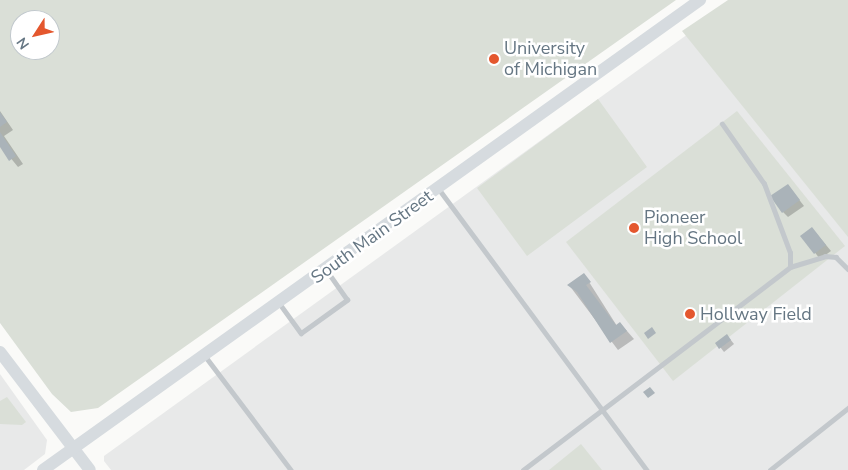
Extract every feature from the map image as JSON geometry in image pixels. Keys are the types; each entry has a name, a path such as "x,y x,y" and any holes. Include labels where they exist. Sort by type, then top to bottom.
{"main road":[{"name":"South Main Street","path":"43,470 206,357 700,0"},
{"path":"0,352 90,470"}],"lane":[{"path":"722,124 764,184 790,253 790,267"},
{"path":"439,188 604,408 647,470"},
{"path":"523,470 790,267 825,256 836,257 848,269"},
{"path":"280,304 301,333 348,300 326,270"},
{"path":"206,357 291,470"},
{"path":"770,470 848,408"}],"shaded area":[{"path":"0,0 676,0 98,408 71,412 52,394 0,323"},
{"path":"728,0 848,0 848,237 682,31"},
{"name":"Pioneer High School","path":"735,0 848,0 848,470 111,470 104,461 104,456"},
{"path":"598,99 647,167 527,256 477,188"},
{"name":"Hollway Field","path":"737,111 845,246 673,381 566,242"},
{"path":"0,374 47,440 45,454 24,470 0,470"},
{"path":"7,397 26,422 22,425 0,424 0,401"},
{"path":"581,444 602,470 549,470"}],"building":[{"path":"0,112 7,122 0,127"},
{"path":"0,132 16,156 9,161 0,147"},
{"path":"788,184 800,200 782,213 770,196"},
{"path":"812,227 826,245 814,254 800,236"},
{"path":"584,273 591,282 586,285 616,325 620,322 627,331 610,343 577,292 567,285"},
{"path":"652,327 656,333 648,339 644,333"},
{"path":"727,334 731,340 719,349 715,343"},
{"path":"650,387 655,393 648,398 643,392"}],"place":[{"name":"University of Michigan","path":"494,59"},
{"name":"Pioneer High School","path":"634,228"},
{"name":"Hollway Field","path":"690,314"}]}
